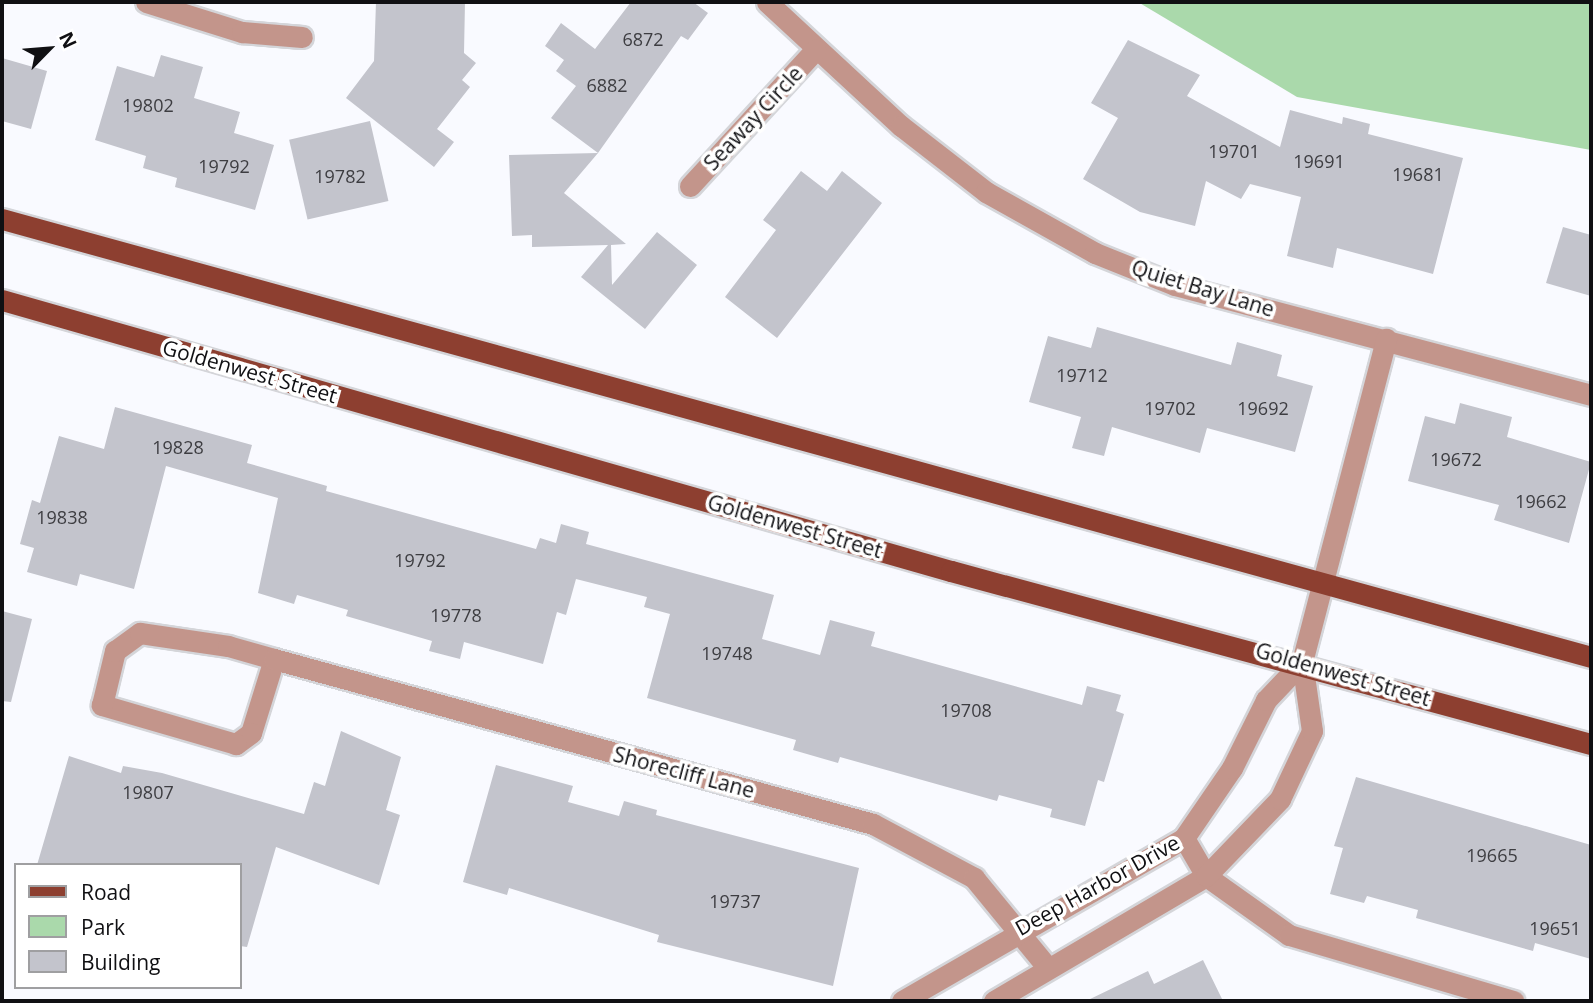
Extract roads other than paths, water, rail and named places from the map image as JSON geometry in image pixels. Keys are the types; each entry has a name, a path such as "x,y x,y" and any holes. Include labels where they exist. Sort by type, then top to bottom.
{"main road":[{"path":"2,219 1323,587 1591,657"},
{"name":"Goldenwest Street","path":"2,300 951,571 1301,662 1591,744"}],"street":[{"path":"146,2 242,32 302,37"},
{"name":"Quiet Bay Lane","path":"767,2 815,50 901,126 986,191 1094,253 1175,285 1591,395"},
{"name":"Seaway Circle","path":"690,186 815,50"},
{"name":"Deep Harbor Drive","path":"994,1001 1046,967 1206,876 1280,799 1312,731 1301,662 1323,587 1386,339"},
{"name":"Shorecliff Lane","path":"274,659 251,733 236,744 102,705 115,651 140,633 274,659 873,824 974,878 1046,967"},
{"name":"Deep Harbor Drive","path":"902,1001 1017,930 1184,838 1232,768 1266,700 1301,662"},
{"path":"1184,838 1206,876 1289,935 1513,1001"}]}
